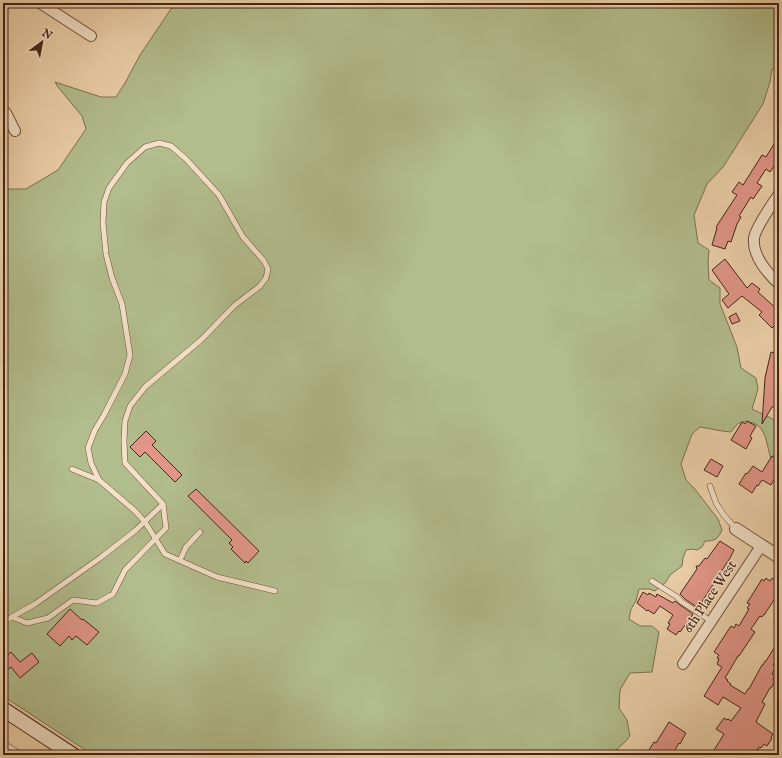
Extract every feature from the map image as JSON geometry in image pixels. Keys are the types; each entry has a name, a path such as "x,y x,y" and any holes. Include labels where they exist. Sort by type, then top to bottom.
{"main road":[{"path":"3,709 73,755"}],"street":[{"path":"40,3 91,36"},
{"path":"3,111 6,113 15,131"},
{"path":"779,194 754,237 754,250 761,263 779,284"},
{"path":"736,529 779,557"},
{"name":"6th Place West","path":"683,664 762,546"}],"lane":[{"path":"12,617 27,623 48,618 73,600 97,603 113,594 125,570 166,528 163,504 125,463 125,421 130,406 145,387 201,340 236,305 260,286 266,278 268,269 264,261 242,237 219,196 186,159 171,146 159,143 145,147 127,163 109,188 104,202 103,223 106,254 112,278 122,304 130,355 125,374 95,430 88,448 91,463 100,480"},
{"path":"72,469 100,480 135,511 145,522 165,554 217,577 275,592"},
{"path":"710,486 716,502 723,514 736,529"},
{"path":"3,622 36,604 62,586 136,530 163,504"},
{"path":"180,560 186,547 200,532"},
{"path":"652,581 711,621"},
{"path":"3,743 22,755"}],"green space":[{"path":"175,3 779,3 779,68 772,69 770,82 763,104 723,167 707,184 694,215 698,243 709,250 709,280 720,288 720,304 737,347 741,368 756,378 758,389 752,409 771,418 779,424 779,469 771,458 765,435 756,424 740,422 731,432 700,427 692,434 681,464 686,480 718,519 722,530 716,539 705,541 702,547 697,550 686,550 682,566 670,575 666,582 655,591 649,589 639,589 636,601 631,609 629,619 640,626 652,626 659,632 652,672 630,673 620,690 619,708 627,720 630,736 617,749 619,755 93,755 3,696 3,189 26,189 58,170 86,129 82,116 55,82 101,97 116,97 140,55"}],"building":[{"path":"779,136 779,159 770,172 766,169 757,183 762,186 753,199 751,197 739,216 741,217 731,242 728,241 725,249 712,245 716,227 737,195 732,192 739,182 743,185 762,155 766,157"},
{"path":"725,259 747,288 752,283 760,289 758,292 779,311 779,321 772,328 759,315 762,312 742,296 728,308 722,300 729,294 712,270"},
{"path":"736,313 740,321 732,324 729,317"},
{"path":"771,352 779,354 779,391 777,391 776,407 772,407 762,424 765,378"},
{"path":"747,421 756,426 750,436 752,438 746,449 731,440 742,422 745,424"},
{"path":"146,431 156,441 152,445 182,475 175,482 145,452 140,457 130,447"},
{"path":"772,456 779,460 779,465 775,472 777,474 771,485 762,480 752,493 739,484 746,473 747,474 753,466 762,472"},
{"path":"711,459 723,466 717,477 704,470"},
{"path":"196,489 259,551 248,563 246,561 245,563 231,549 233,547 229,543 232,540 188,496"},
{"path":"720,541 734,550 698,608 680,594 697,569 696,566 699,566 705,558 707,559"},
{"path":"766,578 770,581 772,578 779,583 779,596 776,597 764,615 762,617 760,616 751,629 755,632 725,678 731,684 730,685 745,694 779,640 779,656 773,665 776,667 772,674 775,675 773,680 775,681 762,702 765,704 756,722 773,734 771,737 772,738 767,746 764,744 761,748 759,747 758,750 757,749 752,755 711,755 724,734 716,729 724,718 731,721 741,708 723,697 718,705 704,696 722,667 717,664 719,659 717,658 719,655 714,652 731,626 734,628 736,624 739,626 749,609 747,608 750,604 747,603 762,579 764,581"},
{"path":"643,592 648,595 649,593 656,597 657,594 673,603 675,601 693,614 686,626 685,625 676,635 667,629 670,624 668,623 673,615 660,606 654,614 648,610 647,611 637,603"},
{"path":"70,609 99,632 87,645 76,636 72,640 69,636 60,646 47,634"},
{"path":"11,652 20,662 32,653 39,662 20,678 11,667 8,669 3,663 3,659"},
{"path":"669,722 686,733 680,744 679,743 672,755 646,755 654,742 656,743"}]}
